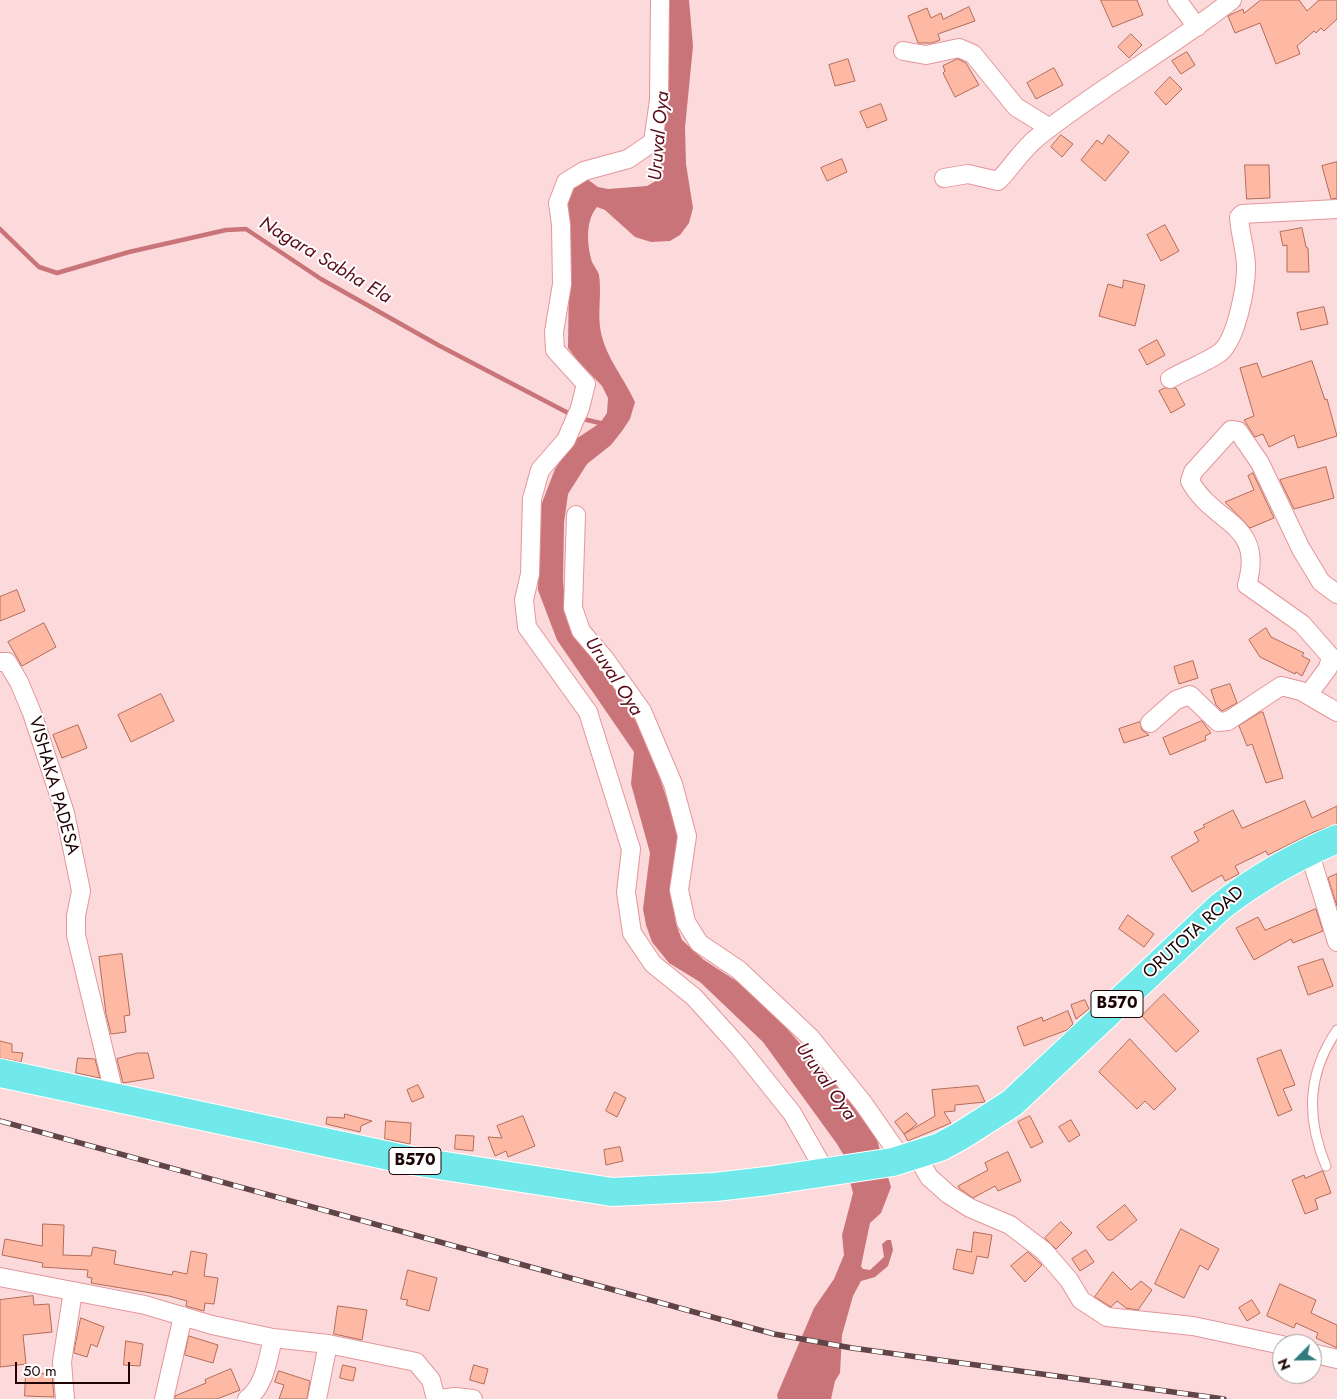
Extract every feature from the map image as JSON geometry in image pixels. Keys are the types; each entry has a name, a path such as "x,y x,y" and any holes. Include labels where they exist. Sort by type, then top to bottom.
{"main road":[{"name":"ORUTOTA ROAD","path":"904,1159 962,1135 1012,1103 1220,907 1250,883 1309,850 1337,838"},
{"name":"B570","path":"0,1073 413,1161 612,1192 715,1187 904,1159"}],"street":[{"path":"660,0 659,100 653,142 628,159 584,171 566,182 558,202 561,226 562,284 554,332 555,350 586,384 580,408 573,424 555,455 540,470 532,499 530,574 524,600 527,627 588,712 631,850 626,892 632,933 653,964 694,997 739,1047 792,1113 831,1171"},
{"path":"1177,0 1197,27"},
{"path":"944,178 968,174 998,181 1017,157 1050,128 1102,90 1197,27 1232,0"},
{"path":"903,51 926,55 959,48 973,54 1016,107 1050,128"},
{"path":"1170,379 1220,354 1230,341 1242,299 1246,268 1239,217 1242,214 1337,209"},
{"path":"1308,695 1328,668 1331,657 1302,624 1247,584 1252,566 1249,542 1238,529 1206,504 1190,481 1193,472 1231,430 1238,431 1260,463 1301,549 1321,582 1337,594"},
{"path":"576,515 572,608 581,630 642,711 673,784 687,836 680,890 686,922 700,942 739,970 810,1038 863,1103 904,1159 948,1194 970,1208 1010,1225 1044,1251 1069,1280 1082,1300 1107,1317 1192,1326 1272,1343"},
{"name":"VISHAKA PADESA","path":"0,662 7,662 22,688 65,813 82,891 76,916 76,935 115,1097"},
{"path":"1150,723 1176,700 1190,695 1218,722 1228,721 1281,686 1308,695 1337,712"},
{"path":"1309,850 1337,942"},
{"path":"0,1276 145,1305 273,1338 328,1344 416,1362 431,1380 436,1399"},
{"path":"66,1399 62,1362 73,1291"},
{"path":"164,1399 183,1316"},
{"path":"247,1399 257,1389 262,1379 273,1338"},
{"path":"317,1399 328,1344"},
{"path":"1322,1355 1337,1359"},
{"path":"440,1399 455,1397 473,1399"}],"lane":[{"path":"1326,1166 1319,1149 1311,1105 1317,1068 1337,1030"}],"water":[{"name":"Uruval Oya","path":"668,0 689,0 693,46 685,128 686,164 693,208 689,223 680,235 670,241 651,242 635,237 605,210 597,207 590,219 588,241 592,262 599,275 599,319 601,333 611,360 635,402 630,419 622,431 611,445 587,464 568,494 564,523 563,581 566,607 573,629 628,708 648,742 677,830 679,844 672,891 676,924 682,940 704,960 741,984 777,1017 875,1133 891,1187 881,1213 870,1223 861,1266 863,1269 870,1270 884,1257 882,1244 887,1240 891,1240 893,1250 888,1266 875,1277 861,1281 853,1296 842,1335 840,1373 835,1381 831,1399 778,1399 777,1395 814,1308 834,1279 844,1255 842,1235 853,1193 843,1154 763,1042 700,982 669,963 652,942 643,909 650,853 631,784 634,752 557,640 538,590 540,508 555,469 576,439 600,423 607,413 608,398 602,386 568,348 569,275 566,207 570,187 587,179 598,187 608,189 647,186 661,178 660,122 668,82"}],"building":[{"path":"1101,0 1137,0 1143,15 1113,27"},
{"path":"1261,0 1299,0 1307,11 1319,0 1337,0 1337,19 1324,31 1321,28 1316,33 1314,31 1297,46 1300,54 1276,64 1260,23 1235,33 1228,16 1243,9 1244,13"},
{"path":"969,7 975,21 938,34 940,40 932,43 918,43 908,16 927,8 931,18 941,13 943,19"},
{"path":"1131,34 1142,45 1129,58 1118,47"},
{"path":"1187,52 1195,65 1181,74 1172,61"},
{"path":"848,59 855,81 835,86 829,65"},
{"path":"958,59 966,63 979,85 955,97 943,73 945,71 943,66"},
{"path":"1054,68 1063,85 1036,99 1027,83"},
{"path":"1170,77 1182,89 1166,105 1155,93"},
{"path":"881,104 887,120 867,128 860,112"},
{"path":"1061,135 1073,144 1062,157 1051,147"},
{"path":"1109,135 1129,152 1105,181 1081,160 1097,140 1102,144"},
{"path":"842,159 847,172 827,181 821,168"},
{"path":"1337,162 1337,198 1331,199 1322,166"},
{"path":"1245,165 1269,165 1270,198 1247,199"},
{"path":"1165,225 1179,251 1161,261 1147,235"},
{"path":"1302,228 1306,247 1308,248 1309,272 1287,272 1287,245 1283,246 1280,232"},
{"path":"1124,280 1145,285 1135,326 1099,316 1108,284 1122,288"},
{"path":"1324,307 1328,324 1301,330 1297,313"},
{"path":"1157,340 1165,355 1147,365 1139,350"},
{"path":"1312,361 1325,400 1327,399 1337,436 1298,448 1294,435 1269,447 1263,434 1255,437 1244,420 1254,416 1240,368 1257,363 1262,377"},
{"path":"1165,388 1176,388 1185,405 1171,413 1159,391"},
{"path":"1326,467 1334,498 1294,509 1280,480"},
{"path":"1253,473 1274,518 1250,528 1225,502 1254,490 1248,476"},
{"path":"17,590 25,611 0,621 0,597"},
{"path":"44,623 56,647 22,666 8,642"},
{"path":"1266,628 1271,637 1304,653 1302,656 1310,660 1302,676 1260,657 1249,640"},
{"path":"1193,661 1198,678 1179,684 1174,667"},
{"path":"1230,684 1237,703 1222,711 1216,705 1211,690"},
{"path":"161,694 174,721 131,742 118,715"},
{"path":"1263,712 1283,778 1266,783 1252,744 1247,746 1239,726"},
{"path":"1202,721 1211,733 1205,736 1206,740 1170,755 1163,738"},
{"path":"1140,722 1142,730 1149,735 1124,743 1119,729"},
{"path":"78,725 87,748 62,758 53,735"},
{"path":"1305,801 1312,818 1337,806 1337,824 1314,832 1268,855 1266,851 1235,866 1239,874 1225,881 1222,875 1192,892 1171,857 1199,841 1194,832 1205,827 1203,825 1233,810 1242,828"},
{"path":"1337,874 1337,906 1328,878"},
{"path":"1316,909 1323,931 1293,943 1291,939 1254,960 1236,928 1258,917 1265,930"},
{"path":"1128,915 1154,934 1144,947 1119,929"},
{"path":"122,954 130,1015 124,1016 126,1032 111,1034 106,1014 99,957"},
{"path":"1323,959 1333,986 1308,995 1298,967"},
{"path":"1164,994 1199,1031 1176,1052 1142,1016"},
{"path":"1085,1000 1089,1009 1076,1019 1071,1005"},
{"path":"1068,1011 1073,1024 1067,1030 1024,1046 1017,1027 1042,1017 1043,1021"},
{"path":"1130,1039 1176,1089 1154,1110 1145,1101 1137,1109 1099,1072"},
{"path":"0,1041 12,1044 12,1052 23,1053 21,1062 0,1058"},
{"path":"1281,1050 1295,1085 1283,1089 1292,1110 1278,1116 1257,1059"},
{"path":"138,1053 148,1053 154,1078 123,1083 117,1059"},
{"path":"78,1058 95,1059 100,1078 76,1073"},
{"path":"418,1085 424,1097 412,1102 407,1090"},
{"path":"978,1086 985,1102 955,1105 955,1111 944,1112 951,1123 908,1141 904,1134 935,1116 932,1090"},
{"path":"615,1092 626,1098 617,1117 606,1111"},
{"path":"907,1113 917,1124 904,1134 895,1122"},
{"path":"345,1114 372,1121 361,1126 360,1132 326,1124 327,1117 344,1118"},
{"path":"523,1116 535,1146 508,1157 506,1151 495,1156 488,1137 502,1138 497,1126"},
{"path":"1030,1116 1043,1142 1031,1148 1018,1122"},
{"path":"1071,1120 1080,1135 1069,1142 1059,1127"},
{"path":"386,1121 411,1123 410,1144 385,1139"},
{"path":"456,1135 474,1136 473,1151 455,1149"},
{"path":"620,1147 623,1161 606,1165 604,1150"},
{"path":"1008,1152 1021,1181 998,1191 995,1186 973,1198 959,1188 958,1186 988,1170 985,1163"},
{"path":"1323,1171 1331,1193 1315,1199 1318,1209 1305,1214 1292,1180 1304,1175 1305,1178"},
{"path":"1125,1205 1137,1220 1112,1240 1108,1240 1097,1227"},
{"path":"1061,1222 1072,1233 1056,1249 1045,1238"},
{"path":"43,1224 64,1225 63,1255 91,1256 93,1247 116,1251 114,1264 172,1275 173,1271 187,1274 191,1251 207,1254 204,1276 218,1278 214,1304 205,1303 204,1311 186,1306 187,1301 169,1296 91,1283 92,1278 87,1277 88,1270 42,1267 43,1263 2,1255 5,1239 42,1246"},
{"path":"1181,1229 1219,1249 1208,1270 1200,1265 1184,1298 1155,1284"},
{"path":"974,1232 992,1235 988,1258 977,1256 973,1274 953,1269 957,1249 971,1252"},
{"path":"1086,1250 1094,1262 1080,1271 1072,1259"},
{"path":"1028,1252 1042,1265 1025,1282 1011,1266"},
{"path":"408,1270 437,1278 429,1311 406,1305 408,1300 401,1299"},
{"path":"1113,1272 1131,1290 1141,1281 1152,1290 1138,1310 1126,1308 1117,1301 1111,1307 1095,1297"},
{"path":"1280,1284 1316,1300 1311,1313 1337,1325 1337,1348 1322,1341 1322,1334 1318,1334 1296,1323 1294,1328 1267,1316"},
{"path":"33,1296 34,1305 49,1304 52,1332 23,1335 26,1364 0,1367 0,1300"},
{"path":"1252,1300 1260,1313 1247,1321 1239,1308"},
{"path":"338,1306 367,1310 362,1340 334,1334"},
{"path":"81,1318 104,1327 97,1347 91,1344 87,1357 74,1353"},
{"path":"189,1336 218,1345 213,1363 185,1355"},
{"path":"126,1341 143,1344 140,1366 124,1365"},
{"path":"343,1365 356,1368 353,1381 340,1378"},
{"path":"474,1365 488,1369 484,1384 470,1380"},
{"path":"231,1369 240,1390 217,1399 175,1399 175,1396 206,1383 205,1380"},
{"path":"279,1371 310,1381 307,1399 279,1399 284,1385 275,1382"},
{"path":"26,1373 52,1374 54,1397 25,1396"}],"waterway":[{"name":"Nagara Sabha Ela","path":"0,229 39,267 57,273 129,252 226,230 246,229 321,279 438,345 572,415"},
{"name":"Nagara Sabha Ela","path":"579,418 600,423"}],"railway":[{"path":"0,1121 774,1334 852,1348 1224,1399"}]}
